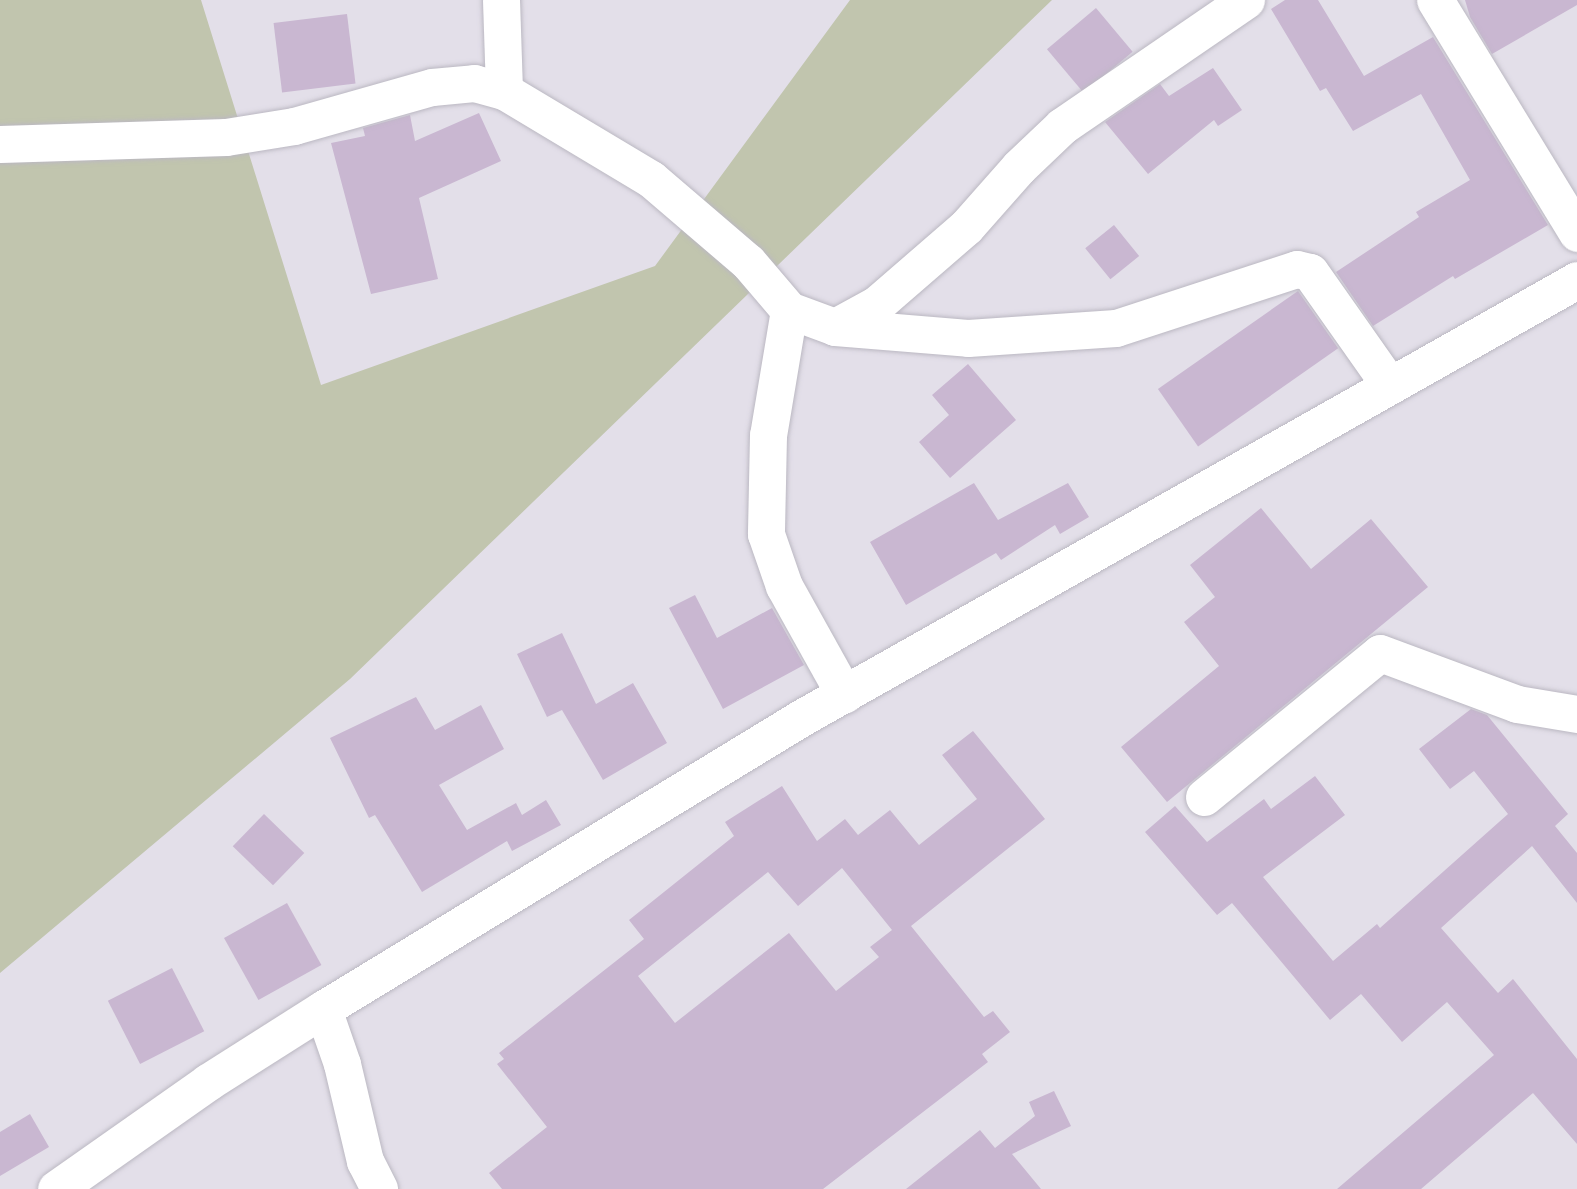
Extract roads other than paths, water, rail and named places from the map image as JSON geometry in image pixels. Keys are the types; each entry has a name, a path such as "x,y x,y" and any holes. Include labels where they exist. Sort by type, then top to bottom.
{"street":[{"path":"501,0 504,91"},
{"path":"835,327 877,304 966,228 1019,167 1062,126 1246,0"},
{"path":"1435,0 1577,233"},
{"path":"0,144 226,137 294,125 432,87 474,83 504,91 651,179 748,262 789,310 835,327 968,338 1116,328 1297,269 1310,272 1390,386"},
{"path":"56,1189 208,1082 323,1009 844,694 1577,280"},
{"path":"789,310 768,435 766,534 784,586 844,694"},
{"path":"1204,797 1380,653 1517,704 1577,714"},
{"path":"323,1009 342,1065 365,1161 379,1189"}]}
